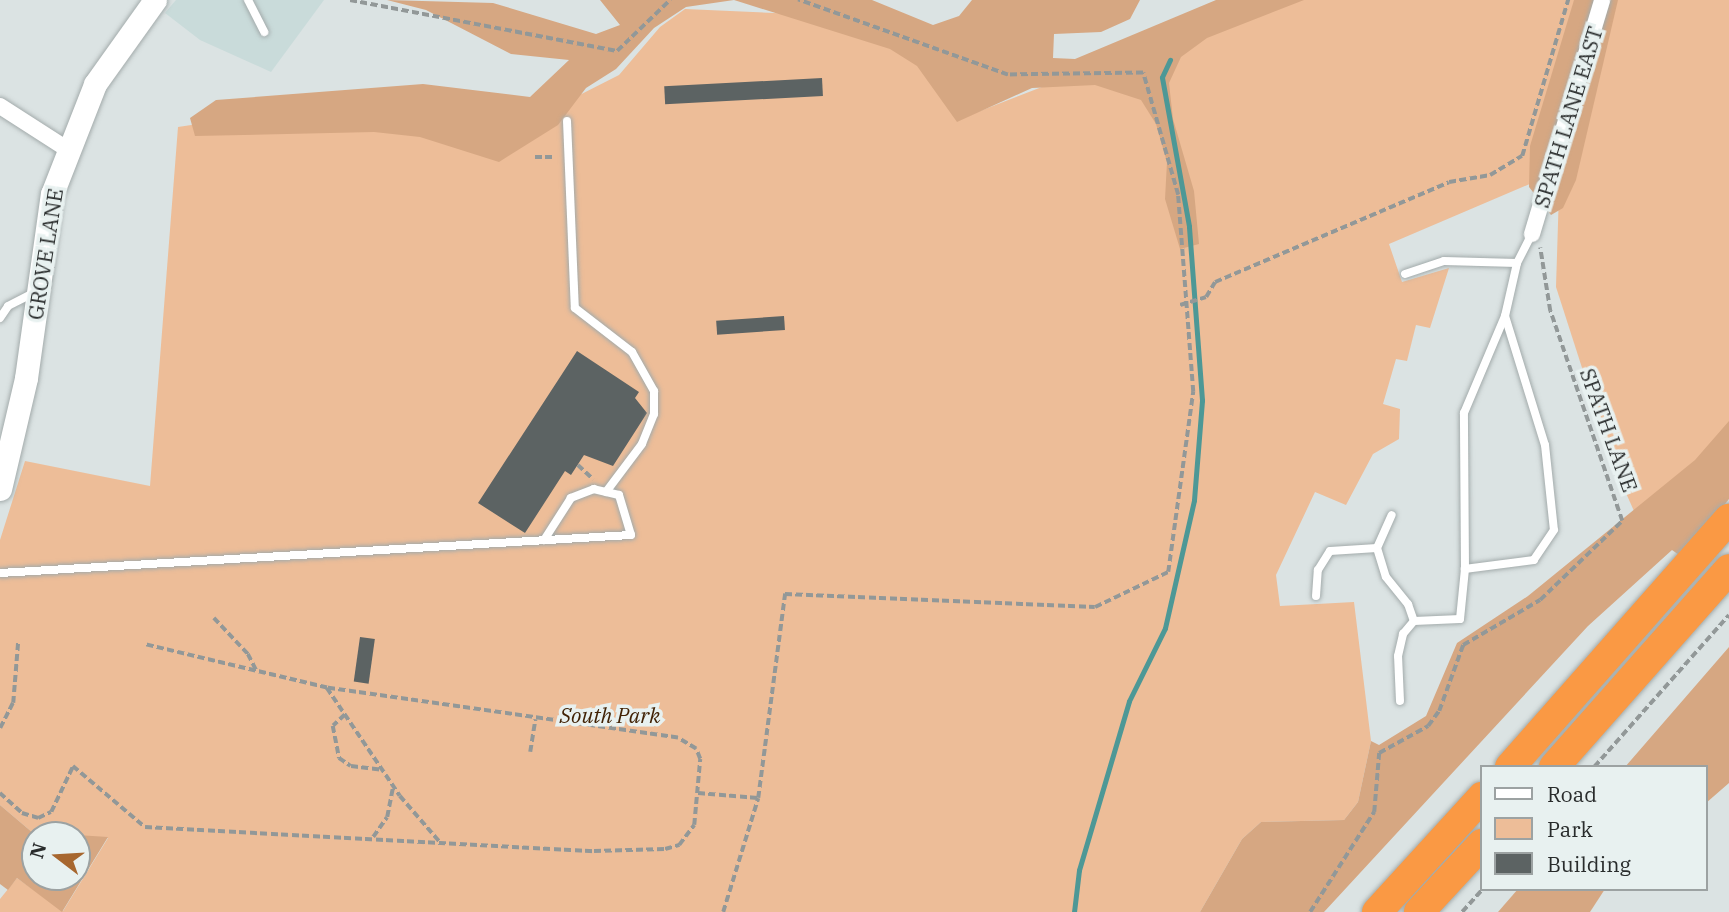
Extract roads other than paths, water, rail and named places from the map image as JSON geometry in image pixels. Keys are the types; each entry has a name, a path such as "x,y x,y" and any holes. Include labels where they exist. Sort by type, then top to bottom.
{"highway":[{"path":"1512,765 1729,519"},
{"path":"1556,765 1729,569"},
{"path":"1377,912 1480,799"},
{"path":"1419,912 1480,846"}],"main road":[{"name":"GROVE LANE","path":"0,489 39,291 52,194 95,84 155,0"}],"street":[{"name":"SPATH LANE EAST","path":"1532,234 1602,0"},
{"path":"0,106 68,149"}],"lane":[{"path":"248,0 264,32"},
{"path":"567,121 575,308 632,352 654,391 654,414 642,444 606,492"},
{"path":"1413,621 1460,619 1465,569 1464,413 1505,316 1517,264 1532,234"},
{"path":"1405,274 1444,261 1517,264"},
{"path":"0,318 8,306 39,291"},
{"path":"1465,569 1534,561 1554,530 1545,445 1505,316"},
{"path":"0,573 631,535 620,495 594,489 571,498 544,540"},
{"path":"1392,514 1377,548 1386,577 1408,604 1413,621 1399,645 1400,701"},
{"path":"1316,596 1318,570 1330,551 1377,548"}],"waterway":[{"path":"1074,912 1079,870 1129,701 1165,628 1194,500 1202,400 1189,226 1162,77 1170,60"}],"park label":[{"name":"South Park","path":"610,715"}]}
